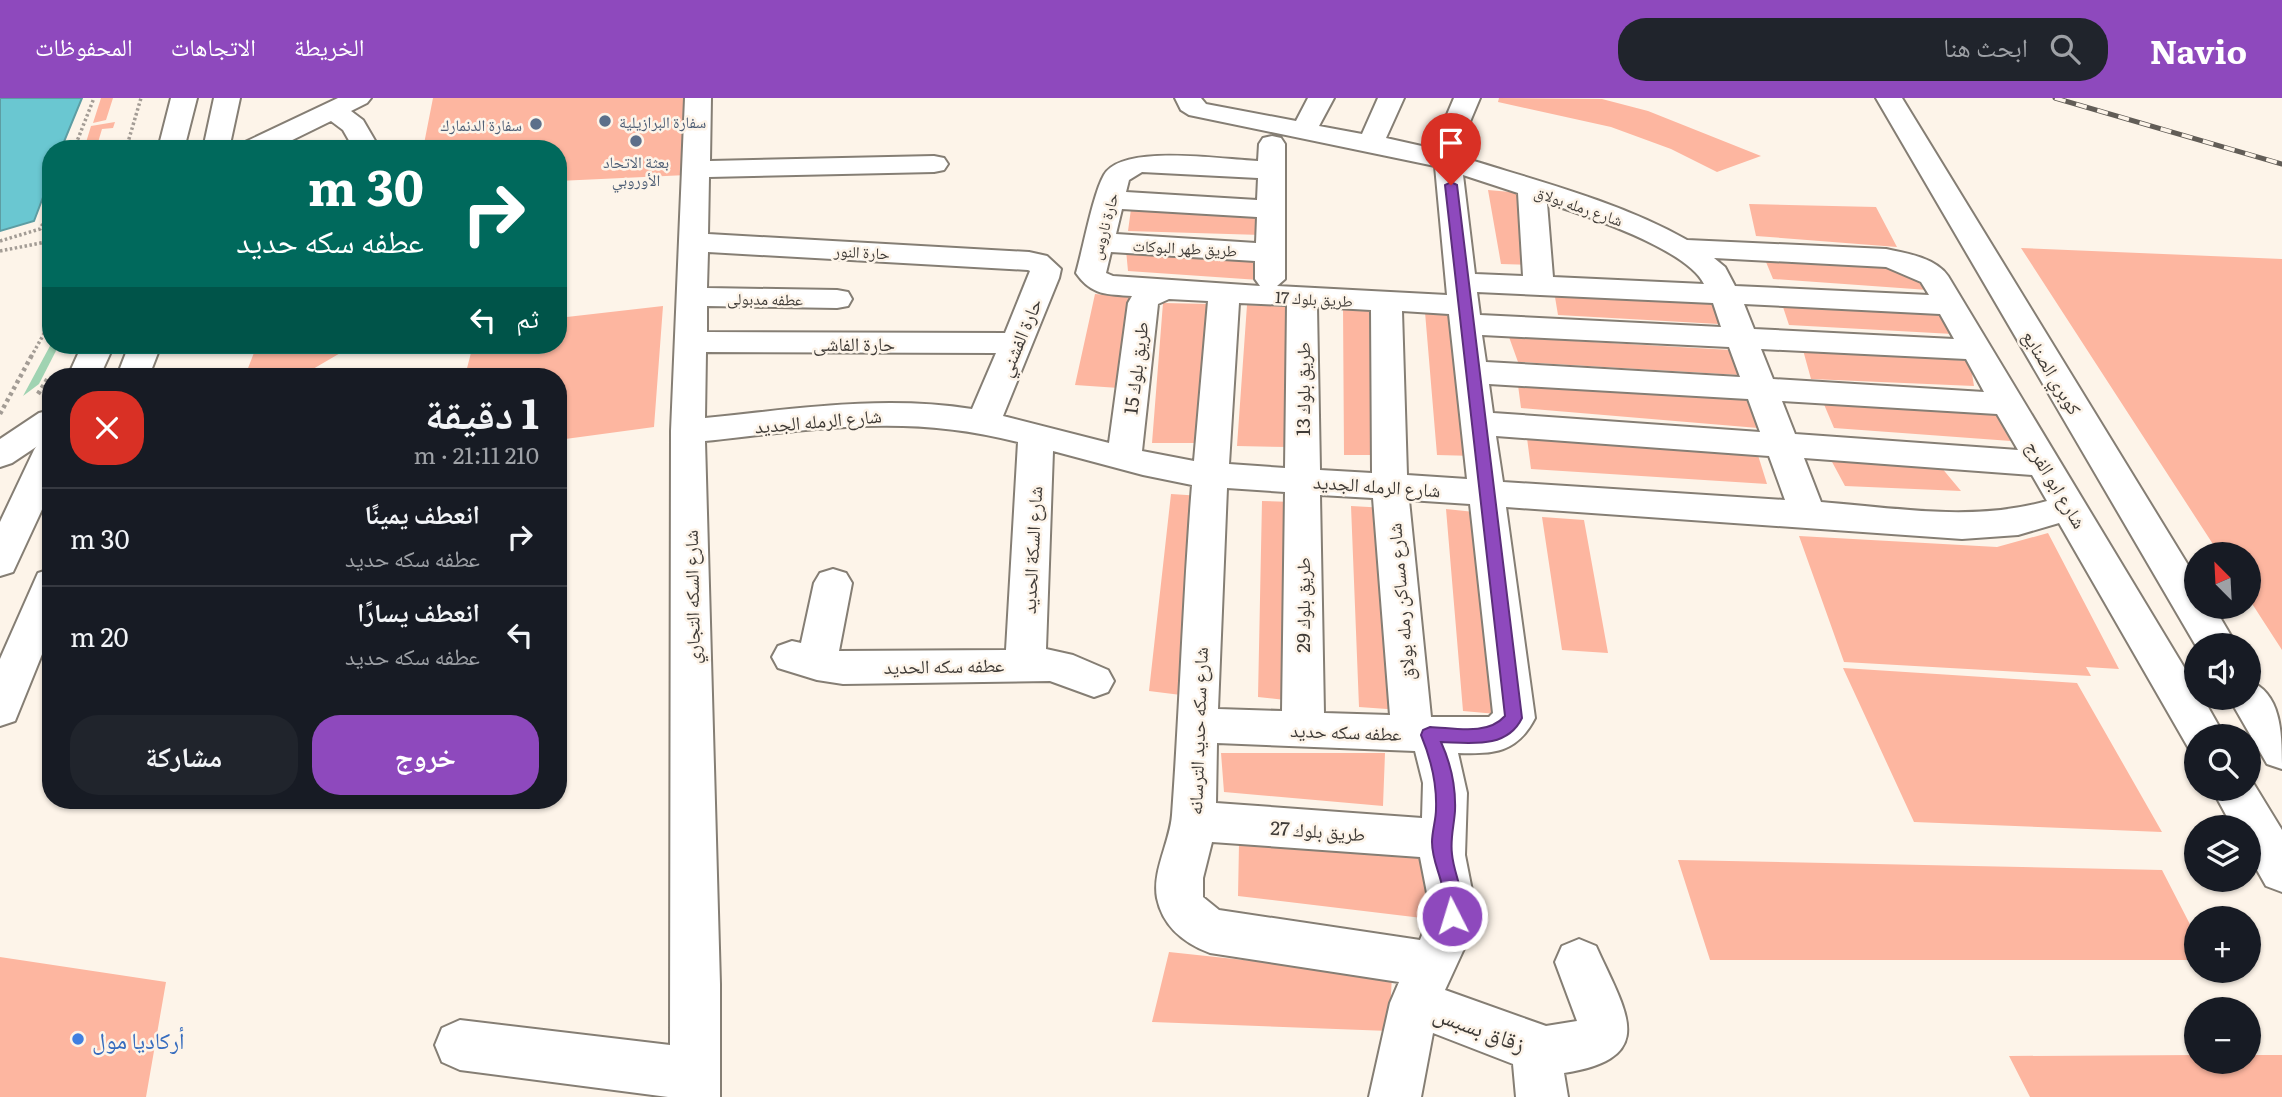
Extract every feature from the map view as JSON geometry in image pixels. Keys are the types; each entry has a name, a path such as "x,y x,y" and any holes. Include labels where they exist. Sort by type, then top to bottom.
{"main road":[{"path":"174,140 184,98"},
{"path":"218,140 227,98"},
{"path":"269,140 358,98"},
{"name":"شارع السكه التجاري","path":"695,1085 688,432 698,98"},
{"name":"شارع رمله بولاق","path":"1188,98 1190,105 1198,110 1261,114 1304,130 1448,161 1618,218 1681,248 1714,273 1725,295 1808,514"},
{"path":"1304,130 1321,98"},
{"path":"1371,143 1391,98"},
{"path":"1467,98 1448,143 1448,161 1485,492"},
{"name":"كوبري الصنايع","path":"1893,106 2209,633"},
{"path":"333,109 354,126 362,140"},
{"name":"طريق بلوك 13","path":"1261,114 1272,170 1270,253 1286,296 1301,480"},
{"path":"696,169 934,164"},
{"name":"حارة ناروس","path":"1165,290 1107,285 1096,280 1091,273 1116,177 1121,171 1142,164 1272,170"},
{"path":"1532,189 1539,286"},
{"path":"1110,200 1271,209"},
{"name":"حارة النور","path":"695,242 1029,261"},
{"name":"طريق طهر البوكات","path":"1099,242 1270,253"},
{"name":"شارع ابو الفرج","path":"1681,248 1886,258 1903,261 1933,276 2196,724"},
{"path":"792,342 825,299 834,250"},
{"name":"حارة الفشني","path":"983,423 1045,274 1042,265 1029,261"},
{"path":"1463,304 1539,286 1951,305"},
{"name":"طريق بلوك 17","path":"1165,290 1463,304"},
{"name":"طريق بلوك 15","path":"1124,458 1143,303 1148,297 1165,290"},
{"name":"شارع سكه حديد الترسانه","path":"1224,293 1210,475 1196,725 1194,821 1180,895 1189,917 1210,931 1423,983"},
{"name":"عطفه مدبولى","path":"692,297 825,299"},
{"name":"شارع مساكن رمله بولاق","path":"1387,301 1390,486 1421,734 1440,760 1445,785 1446,812 1441,839 1443,864 1452,890 1452,916 1445,941 1423,983 1401,1095"},
{"path":"1463,304 1741,338 1978,350"},
{"name":"حارة الفاشى","path":"691,342 1016,343"},
{"path":"1471,372 2009,404"},
{"name":"شارع الرمله الجديد","path":"688,432 902,413 983,423 1180,472 1210,475 1972,526 2018,522 2070,507"},
{"path":"1477,423 2045,464"},
{"path":"0,455 42,427"},
{"name":"شارع السكة الحديد","path":"1026,663 1036,436"},
{"path":"0,562 42,470"},
{"name":"طريق بلوك 29","path":"1301,480 1303,729"},
{"name":"عطفه سكه حديد","path":"1196,725 1478,736 1500,733 1514,718 1485,492"},
{"name":"عطفه سكه الحديد","path":"833,583 804,660 843,668 1050,664 1094,681"},
{"path":"0,709 42,605"},
{"path":"2257,710 2282,751"},
{"path":"2241,801 2282,872"},
{"name":"طريق بلوك 27","path":"1194,821 1441,839"},
{"path":"1544,1074 1604,1033 1600,1015 1579,962"},
{"name":"زقاق بسبس","path":"1423,983 1544,1074"},
{"path":"460,1045 695,1085"}],"path":[{"path":"78,140 94,98"},
{"path":"129,140 141,98"},
{"path":"0,241 42,227"},
{"path":"0,251 42,243"},
{"path":"0,414 42,337"}],"green space":[{"path":"46,354 54,354 47,368 42,368 39,384 23,396"}],"water":[{"path":"0,98 82,98 65,140 42,140 42,200 34,221 0,231"}],"building":[{"path":"101,98 113,98 106,120 93,123"},
{"path":"433,98 690,98 687,175 567,181 567,140 425,140"},
{"path":"1499,98 1602,99 1648,111 1761,156 1717,172 1671,149 1611,127 1498,102"},
{"path":"115,122 113,128 102,129 99,140 87,140 91,126"},
{"path":"1488,190 1522,193 1530,265 1501,264"},
{"path":"1749,204 1876,207 1897,247 1756,236"},
{"path":"1131,209 1261,215 1262,235 1128,231"},
{"path":"2021,248 2282,259 2282,650 2261,618 2261,542 2212,542"},
{"path":"1126,250 1261,258 1259,280 1128,271"},
{"path":"1766,262 1918,270 1928,290 1773,279"},
{"path":"1554,291 1713,304 1719,324 1558,315"},
{"path":"1095,294 1131,297 1119,388 1075,385"},
{"path":"1163,303 1211,304 1202,443 1152,443"},
{"path":"1782,304 1945,312 1953,334 1789,325"},
{"path":"1247,305 1292,307 1288,447 1237,446"},
{"path":"663,306 654,427 567,439 567,368 467,368 471,354 567,354 567,317"},
{"path":"1343,307 1380,309 1384,455 1344,455"},
{"path":"1425,312 1457,314 1475,456 1437,455"},
{"path":"1509,337 1731,350 1739,375 1518,362"},
{"path":"1803,350 1970,361 1974,386 1811,379"},
{"path":"254,354 339,354 315,368 248,368"},
{"path":"1518,385 1746,399 1758,428 1521,408"},
{"path":"1823,402 1995,413 2011,441 1834,428"},
{"path":"1527,438 1757,452 1767,484 1531,469"},
{"path":"1831,460 1941,467 1961,491 1845,486"},
{"path":"1171,494 1202,496 1189,696 1149,691"},
{"path":"1262,501 1294,502 1294,701 1258,697"},
{"path":"1351,506 1387,508 1401,710 1359,707"},
{"path":"1446,509 1484,513 1508,715 1463,711"},
{"path":"1542,517 1584,520 1608,653 1562,650"},
{"path":"2048,533 2119,669 2086,667 2091,676 1844,662 1799,536 1997,547"},
{"path":"1843,668 2077,683 2162,832 1914,822"},
{"path":"1221,753 1385,753 1383,806 1224,792"},
{"path":"1239,844 1430,859 1422,918 1238,896"},
{"path":"1678,860 2162,870 2184,913 2184,960 1710,960"},
{"path":"1169,952 1392,976 1389,1031 1152,1022"},
{"name":"أركاديا مول","path":"0,957 166,982 146,1097 0,1097"},
{"path":"2184,1055 2184,1074 2261,1074 2261,1055 2282,1055 2282,1097 2030,1097 2009,1056"}],"railway":[{"path":"2055,98 2282,164"}],"place":[{"name":"سفارة البرازيلية","path":"605,121"},
{"name":"سفارة الدنمارك","path":"536,124"},
{"name":"بعثة الاتحاد الأوروبي","path":"636,141"},
{"name":"أركاديا مول","path":"78,1039"}],"route":[{"path":"1451,185 1485,492 1514,718 1500,733 1478,736 1430,735 1440,760 1445,785 1446,812 1441,839 1443,864 1452,890 1452,916"}]}
